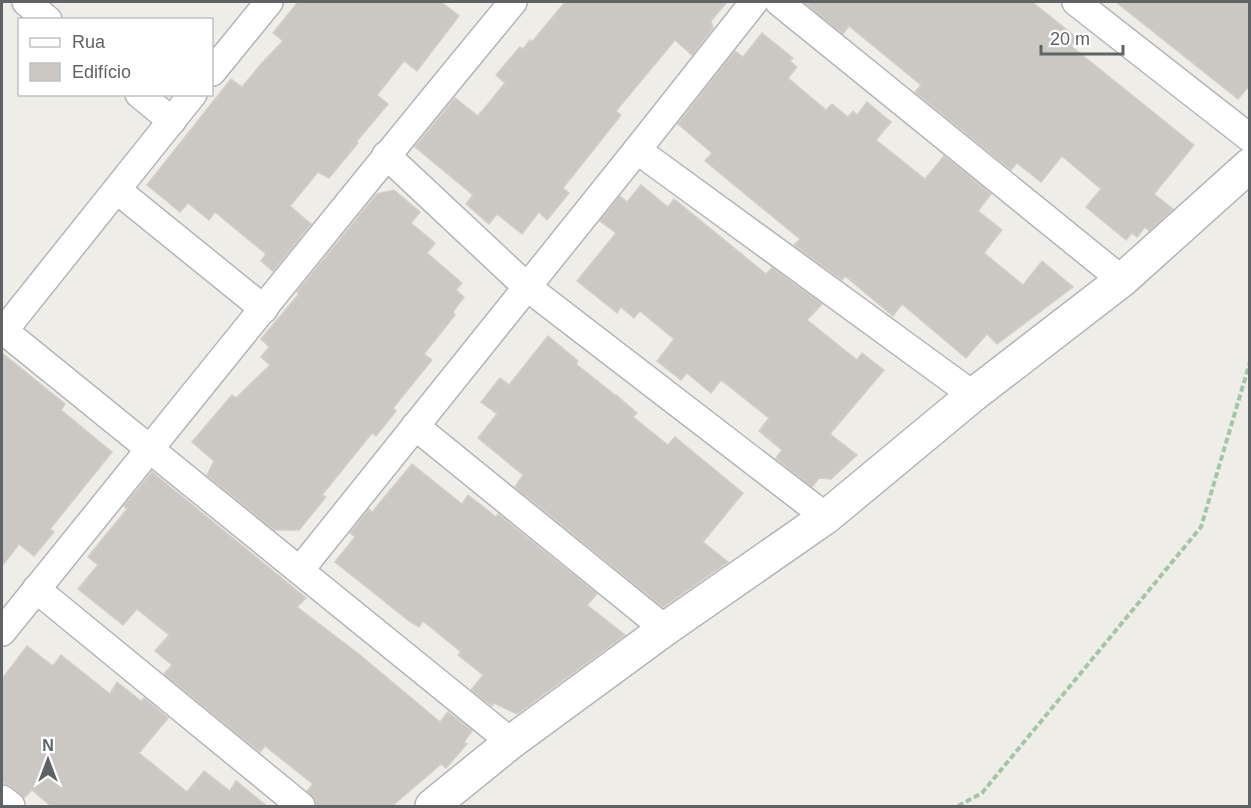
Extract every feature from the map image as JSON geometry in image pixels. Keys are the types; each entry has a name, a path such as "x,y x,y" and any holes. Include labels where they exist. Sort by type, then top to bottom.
{"street":[{"path":"26,2 46,18"},
{"path":"213,71 269,2"},
{"path":"2,632 386,155 513,2"},
{"path":"300,570 754,2"},
{"path":"779,2 1122,280"},
{"path":"1076,2 1250,138"},
{"path":"141,96 172,121"},
{"path":"191,96 2,331 151,448 511,742"},
{"path":"637,150 973,395"},
{"path":"386,155 527,287 826,517"},
{"path":"432,807 511,742 665,629 826,517 973,395 1122,280 1250,165"},
{"path":"117,190 264,309"},
{"path":"415,426 665,629"},
{"path":"36,589 301,807"},
{"path":"2,799 11,807"}],"path":[{"path":"958,807 982,793 1201,526 1250,362"}],"building":[{"path":"298,2 441,2 459,16 417,71 404,61 377,95 388,104 357,141 358,143 329,178 318,172 290,206 311,224 273,271 261,261 266,254 215,212 209,220 188,203 180,212 147,185 231,79 242,87 283,41 273,33"},
{"path":"565,2 727,2 711,21 713,28 692,55 675,40 616,111 621,115 563,188 569,193 547,220 539,212 522,234 497,214 489,224 466,204 473,195 415,147 455,98 478,116 505,83 496,75 520,47 523,49 530,40 532,42"},
{"path":"803,2 1032,2 1077,38 1071,46 1194,145 1154,194 1173,209 1149,231 1145,227 1137,237 1132,233 1126,240 1086,207 1101,189 1062,156 1041,182 1017,163 1011,170 915,92 921,85 849,26 843,34"},
{"path":"1116,2 1250,2 1250,85 1238,99"},
{"path":"762,33 793,58 790,61 797,67 788,78 826,110 832,104 848,117 853,111 857,115 867,102 891,122 876,140 925,179 944,156 991,194 978,211 1002,230 984,253 1023,285 1042,261 1073,287 997,344 987,334 966,358 902,304 893,316 845,276 842,280 794,245 800,239 705,161 712,153 678,124 735,51 743,57"},
{"path":"641,185 668,207 674,199 766,274 772,268 822,304 807,320 857,360 862,353 884,370 830,434 857,455 831,479 819,478 812,487 776,458 782,450 759,431 769,418 721,380 711,393 687,373 681,380 657,361 674,339 640,311 634,318 621,307 617,313 577,281 616,233 600,221 620,196 627,202"},
{"path":"394,190 420,212 411,223 435,243 427,253 462,283 456,290 464,297 453,312 455,315 424,354 432,360 393,408 396,411 376,436 372,433 322,495 326,497 299,530 274,530 207,475 214,461 192,442 232,395 236,398 270,365 261,357 269,347 261,339 377,194"},
{"path":"548,336 578,361 576,364 637,413 633,417 668,445 675,437 743,493 703,542 728,562 663,607 515,487 523,475 478,438 497,414 481,402 500,378 509,385"},
{"path":"2,353 65,404 61,410 112,452 50,529 54,532 34,556 19,544 2,566"},
{"path":"412,464 462,504 468,495 496,517 498,514 597,594 587,605 625,635 517,714 494,703 492,706 471,690 483,675 458,655 461,652 423,621 419,627 409,621 335,562 355,537 350,533 369,509 372,512"},
{"path":"152,472 306,598 297,607 360,655 440,722 448,712 472,731 464,742 467,744 446,768 441,764 391,807 316,807 315,800 307,791 313,784 265,746 260,752 164,674 172,665 155,651 169,635 137,609 123,625 78,589 98,565 88,557 127,509 124,506"},
{"path":"27,646 53,666 61,655 110,694 117,682 141,701 144,698 168,718 139,753 187,792 204,771 230,791 236,781 268,807 52,807 32,790 24,798 12,787 2,782 2,679"}]}
